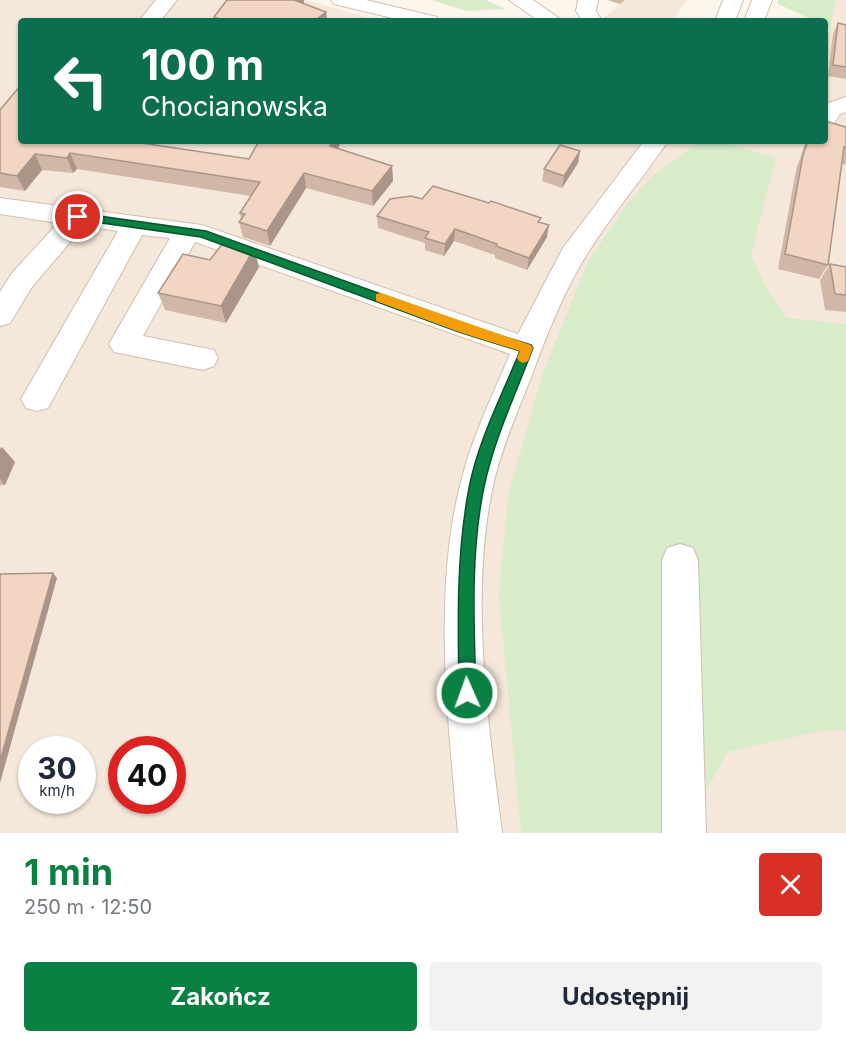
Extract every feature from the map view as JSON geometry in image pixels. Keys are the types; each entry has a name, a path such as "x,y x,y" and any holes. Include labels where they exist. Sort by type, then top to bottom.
{"street":[{"path":"152,18 167,0"},
{"path":"341,0 417,18"},
{"path":"519,0 547,18"},
{"path":"588,0 586,12 590,18"},
{"path":"726,18 733,0"},
{"path":"755,18 762,0"},
{"path":"828,116 832,109 846,104"},
{"path":"828,123 846,129"},
{"path":"480,833 466,675 468,548 477,488 485,456 527,348 572,256 618,189 654,144"},
{"path":"618,189 677,144"},
{"path":"3,211 78,217 202,234 276,258 464,328 527,348"},
{"path":"0,315 22,280 78,217"},
{"path":"37,399 135,224"},
{"path":"187,232 124,344 203,358"},
{"path":"680,560 684,833"}],"shaded area":[{"path":"0,0 306,0 369,18 18,18 18,144 828,144 828,36 836,0 846,0 846,833 0,833"},
{"path":"608,0 687,0 674,18 603,18 620,5"}],"green space":[{"path":"432,0 486,0 506,9 466,11"},
{"path":"778,0 836,0 830,28 828,18 808,18 778,4"},
{"path":"696,144 731,144 776,158 751,255 768,291 787,318 846,324 846,730 821,731 728,752 682,833 521,833 499,596 508,496 542,376 588,261 630,200 655,174"}],"building":[{"path":"227,0 294,0 326,12 318,18 214,17"},
{"path":"838,23 846,25 846,67 833,65"},
{"path":"18,89 18,144 148,144 249,159 257,144 331,144 330,146 392,166 372,191 304,173 267,231 239,222 245,214 240,213 260,182 70,153 67,158 35,154 17,176 0,173 0,110"},
{"path":"828,122 846,127 846,147 844,147 828,265 785,254 807,144 828,144"},
{"path":"560,145 580,151 564,176 544,169"},
{"path":"433,186 489,203 491,201 541,218 538,222 549,225 529,258 455,229 445,244 425,238 429,232 377,216 390,199 411,196 422,199"},
{"path":"226,239 254,249 221,306 158,293 183,254 210,260"},
{"path":"830,264 846,267 846,295 835,294"},
{"path":"53,573 0,761 0,574"}],"slow traffic":[{"path":"381,298 527,348 523,358"}],"route":[{"path":"78,217 202,234 276,258 464,328 527,348 485,456 472,515 466,600 467,693"}]}
